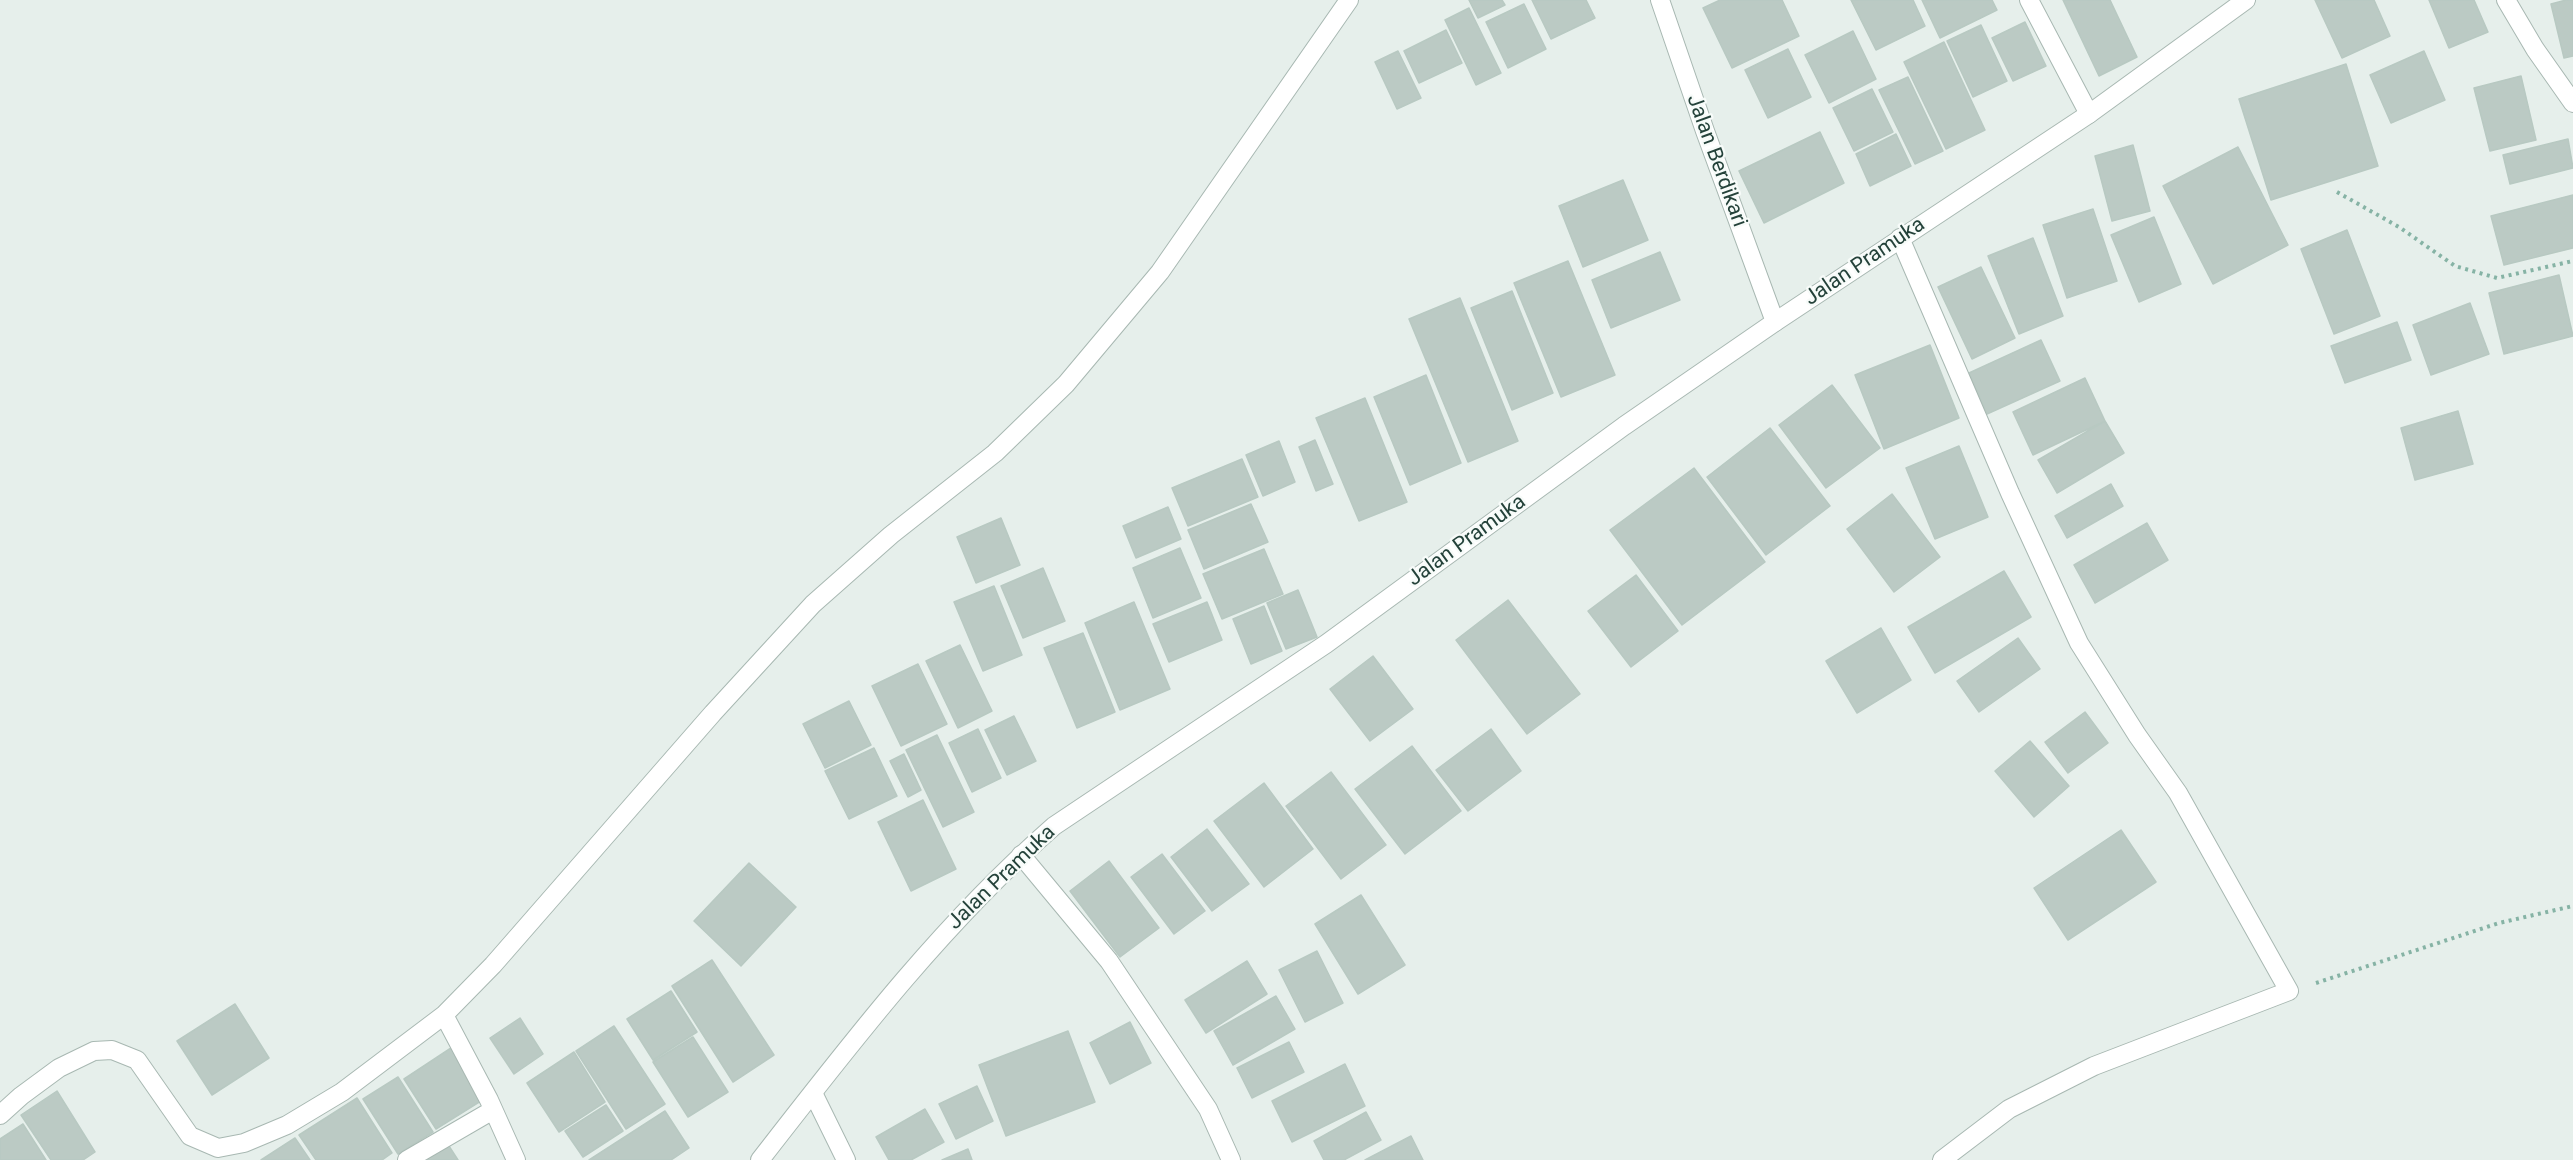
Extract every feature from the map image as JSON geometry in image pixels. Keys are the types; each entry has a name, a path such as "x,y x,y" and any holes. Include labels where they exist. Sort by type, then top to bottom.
{"street":[{"path":"0,1115 59,1068 94,1051 112,1050 137,1060 190,1136 218,1148 244,1143 287,1125 342,1092 444,1015 493,965 713,713 813,604 891,535 995,453 1066,384 1160,272 1349,0"},
{"name":"Jalan Berdikari","path":"1660,0 1775,322"},
{"path":"2029,0 2089,114"},
{"name":"Jalan Pramuka","path":"760,1160 916,964 1021,855 1054,826 1326,644 1624,426 1900,238 2089,114 2246,0"},
{"path":"2506,0 2535,49 2573,103"},
{"path":"1900,238 2010,493 2079,643 2137,735 2178,792 2289,991 2094,1066 2009,1109 1942,1160"},
{"path":"1021,855 1109,961 1208,1109 1231,1160"},
{"path":"444,1015 494,1110 516,1160"},
{"path":"813,1093 846,1160"},
{"path":"407,1160 494,1110"}],"path":[{"path":"2337,192 2399,227 2454,266 2497,278 2573,261"},
{"path":"2289,991 2499,923 2573,906"}],"building":[{"path":"1469,0 1502,0 1505,5 1478,18"},
{"path":"1532,0 1586,0 1595,18 1551,39"},
{"path":"1720,0 1782,0 1799,36 1732,68 1703,8"},
{"path":"1851,0 1913,0 1925,26 1876,50"},
{"path":"1922,0 1992,0 1997,10 1940,38"},
{"path":"2063,0 2110,0 2137,57 2099,76"},
{"path":"2315,0 2374,0 2390,36 2342,58"},
{"path":"2429,0 2474,0 2488,32 2449,48"},
{"path":"2573,0 2573,56 2564,58 2551,4"},
{"path":"1524,4 1546,49 1508,68 1486,22"},
{"path":"1469,8 1501,73 1476,85 1445,20"},
{"path":"2025,22 2046,66 2013,81 1992,38"},
{"path":"1981,25 2007,81 1973,97 1947,41"},
{"path":"1446,30 1462,63 1419,83 1404,51"},
{"path":"1853,31 1876,79 1829,103 1805,55"},
{"path":"1944,42 1985,130 1946,149 1904,62"},
{"path":"1788,49 1811,97 1768,118 1745,70"},
{"path":"1398,51 1421,98 1397,109 1375,62"},
{"path":"2424,51 2445,100 2391,123 2370,75"},
{"path":"2346,64 2378,166 2271,200 2239,99"},
{"path":"2521,76 2536,140 2490,151 2474,88"},
{"path":"1908,77 1943,151 1915,164 1879,90"},
{"path":"1872,89 1893,132 1854,151 1833,108"},
{"path":"1820,132 1844,183 1764,223 1739,171"},
{"path":"1896,134 1911,166 1870,186 1856,154"},
{"path":"2568,139 2573,168 2510,184 2503,155"},
{"path":"2133,145 2150,211 2112,221 2095,156"},
{"path":"2238,147 2288,245 2213,284 2163,186"},
{"path":"1623,180 1648,240 1583,267 1559,206"},
{"path":"2573,195 2573,248 2504,265 2491,216"},
{"path":"2093,209 2117,281 2067,298 2043,225"},
{"path":"2154,217 2181,284 2139,302 2111,235"},
{"path":"2347,230 2380,316 2334,334 2301,249"},
{"path":"2033,238 2063,316 2019,334 1988,256"},
{"path":"1660,252 1680,300 1611,328 1592,280"},
{"path":"1568,261 1615,375 1561,397 1514,283"},
{"path":"1981,267 2015,338 1972,359 1938,287"},
{"path":"2559,275 2573,336 2504,354 2489,293"},
{"path":"1512,291 1553,393 1512,410 1471,308"},
{"path":"1460,298 1518,441 1468,462 1409,319"},
{"path":"2470,303 2489,354 2431,375 2413,325"},
{"path":"2397,322 2411,360 2345,383 2331,346"},
{"path":"2041,340 2060,381 1987,414 1969,373"},
{"path":"1930,345 1959,418 1884,449 1855,375"},
{"path":"1426,375 1461,463 1410,485 1374,397"},
{"path":"2085,378 2105,421 2033,455 2013,412"},
{"path":"1832,385 1880,448 1826,488 1779,425"},
{"path":"1365,398 1407,502 1359,521 1316,418"},
{"path":"2458,411 2473,464 2415,480 2401,428"},
{"path":"2105,421 2124,453 2057,493 2038,460"},
{"path":"1770,428 1830,506 1766,555 1707,477"},
{"path":"1315,440 1333,484 1316,491 1299,447"},
{"path":"1279,441 1295,482 1263,496 1246,455"},
{"path":"1959,446 1988,517 1935,539 1906,468"},
{"path":"1242,459 1258,497 1188,526 1172,488"},
{"path":"1694,468 1765,562 1682,625 1610,530"},
{"path":"2111,484 2123,506 2067,538 2055,516"},
{"path":"1892,494 1940,557 1894,592 1847,529"},
{"path":"1251,504 1268,542 1204,569 1188,530"},
{"path":"1168,507 1181,539 1136,558 1123,526"},
{"path":"1001,518 1020,565 976,583 957,537"},
{"path":"2147,523 2168,560 2095,603 2074,565"},
{"path":"1180,548 1201,598 1153,618 1133,568"},
{"path":"1264,549 1283,594 1222,619 1203,574"},
{"path":"1043,568 1065,621 1023,638 1001,586"},
{"path":"2004,571 2031,617 1935,673 1908,627"},
{"path":"1636,575 1678,631 1631,667 1588,611"},
{"path":"994,586 1022,655 983,671 954,602"},
{"path":"1298,590 1317,637 1286,649 1267,603"},
{"path":"1508,600 1580,694 1527,734 1456,640"},
{"path":"1134,602 1170,689 1120,710 1085,623"},
{"path":"1207,602 1222,640 1169,662 1153,624"},
{"path":"1264,606 1282,651 1251,664 1233,619"},
{"path":"1881,628 1911,680 1857,713 1826,661"},
{"path":"1083,633 1115,712 1077,728 1044,648"},
{"path":"2018,638 2040,669 1979,712 1957,681"},
{"path":"960,645 992,711 958,728 926,661"},
{"path":"1373,656 1413,709 1370,741 1330,689"},
{"path":"918,664 947,724 901,746 872,686"},
{"path":"849,701 871,745 825,768 803,724"},
{"path":"2085,712 2108,743 2068,773 2045,742"},
{"path":"1014,716 1036,761 1007,775 985,730"},
{"path":"978,729 1001,778 972,792 949,743"},
{"path":"1491,729 1521,771 1468,811 1436,770"},
{"path":"937,735 974,812 943,827 906,750"},
{"path":"2030,741 2069,786 2034,817 1995,771"},
{"path":"1412,746 1461,811 1405,854 1355,789"},
{"path":"874,748 897,796 849,819 825,771"},
{"path":"904,754 921,790 908,797 890,761"},
{"path":"1331,772 1386,845 1341,879 1286,806"},
{"path":"1264,783 1313,849 1264,887 1214,821"},
{"path":"923,800 956,869 911,891 878,822"},
{"path":"1207,829 1249,884 1212,911 1171,857"},
{"path":"2121,830 2156,882 2068,940 2034,888"},
{"path":"1162,854 1205,911 1174,934 1131,877"},
{"path":"1109,861 1159,928 1120,957 1070,891"},
{"path":"749,863 796,907 741,966 694,921"},
{"path":"1361,895 1405,965 1358,994 1315,924"},
{"path":"1317,951 1343,1003 1305,1022 1279,970"},
{"path":"712,960 774,1055 733,1082 672,986"},
{"path":"1247,961 1267,994 1206,1033 1185,1000"},
{"path":"671,991 697,1032 653,1060 627,1019"},
{"path":"1276,996 1295,1029 1233,1065 1214,1031"},
{"path":"235,1004 269,1058 212,1095 177,1041"},
{"path":"520,1018 543,1054 514,1074 490,1038"},
{"path":"1130,1022 1151,1063 1110,1084 1090,1043"},
{"path":"614,1026 665,1104 626,1129 576,1051"},
{"path":"1068,1031 1095,1102 1006,1136 979,1065"},
{"path":"693,1037 728,1092 688,1117 653,1062"},
{"path":"1289,1042 1304,1072 1252,1098 1237,1068"},
{"path":"451,1048 484,1099 436,1129 404,1079"},
{"path":"574,1052 605,1102 559,1132 527,1083"},
{"path":"1345,1064 1365,1106 1292,1142 1272,1101"},
{"path":"398,1077 433,1132 398,1154 363,1099"},
{"path":"977,1086 993,1121 956,1139 939,1104"},
{"path":"57,1091 95,1152 83,1160 51,1160 21,1115"},
{"path":"357,1098 392,1153 382,1160 316,1160 299,1135"},
{"path":"606,1105 623,1131 583,1157 565,1131"},
{"path":"925,1109 944,1142 911,1160 889,1160 876,1137"},
{"path":"665,1111 689,1148 671,1160 589,1160"},
{"path":"1366,1112 1381,1140 1344,1160 1324,1160 1314,1141"},
{"path":"23,1124 46,1160 0,1160 0,1139"},
{"path":"1411,1136 1423,1160 1365,1160"},
{"path":"295,1138 310,1160 261,1160"},
{"path":"447,1143 458,1160 421,1160"},
{"path":"968,1149 972,1160 942,1160"}]}
